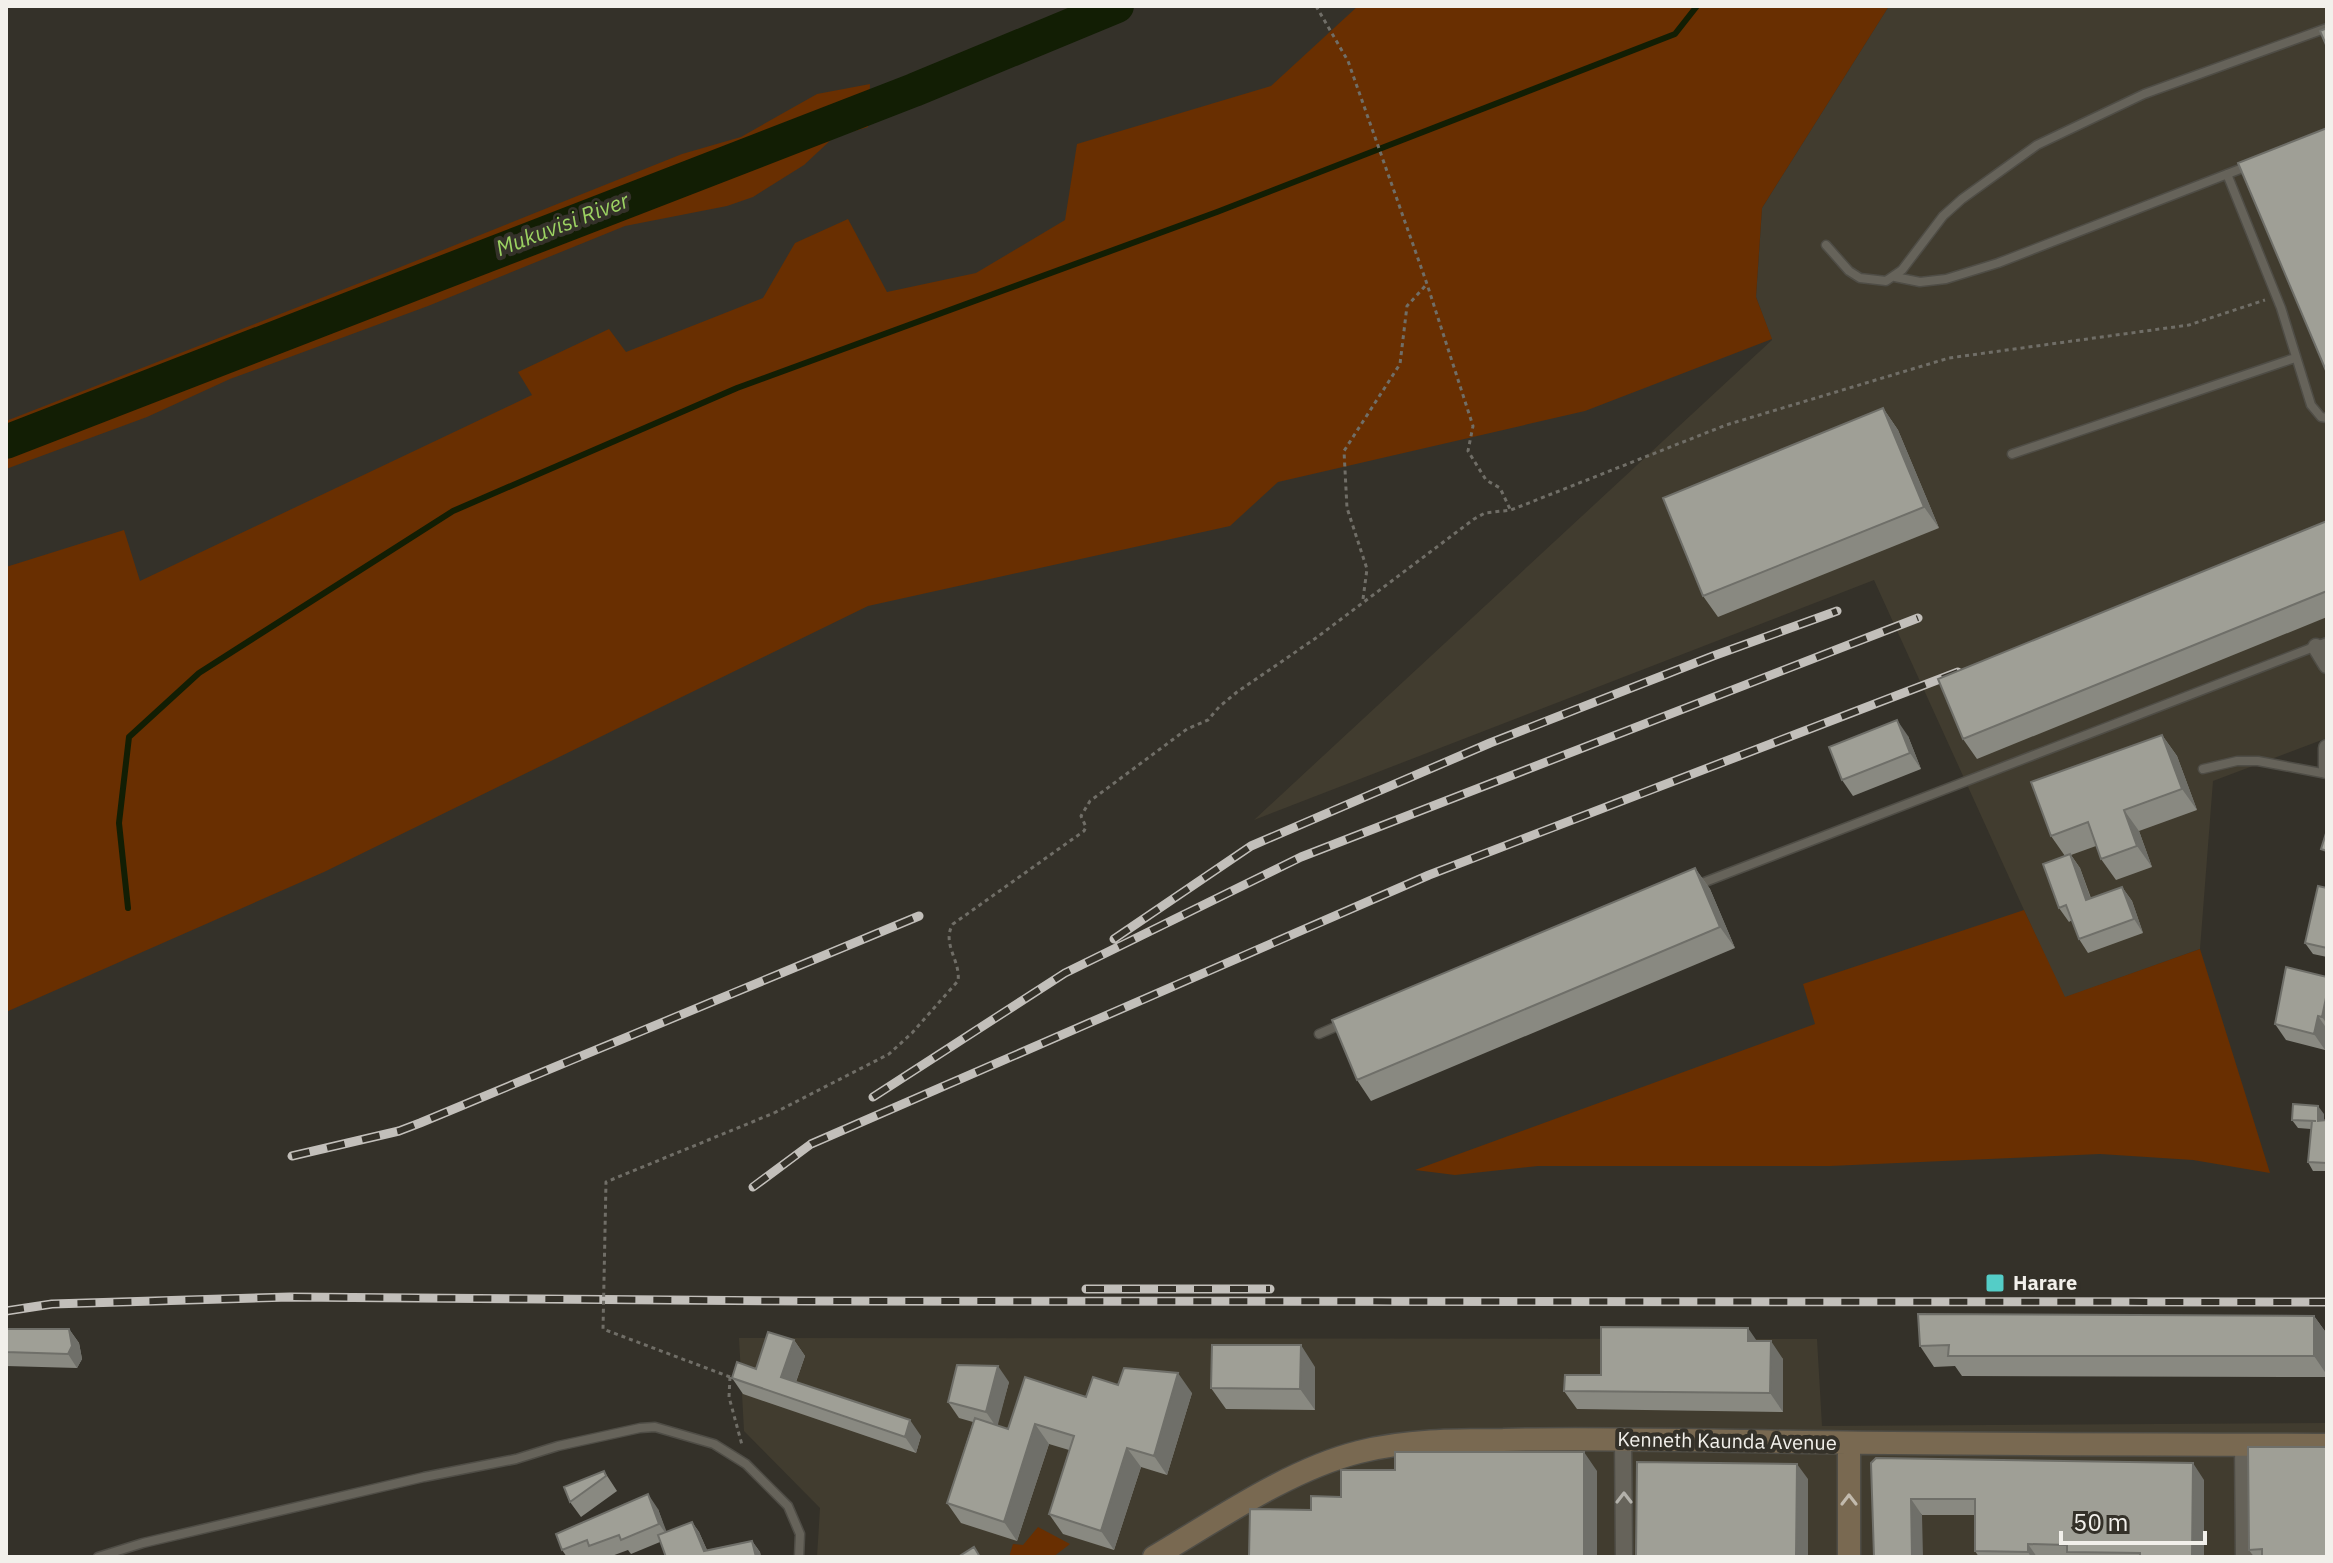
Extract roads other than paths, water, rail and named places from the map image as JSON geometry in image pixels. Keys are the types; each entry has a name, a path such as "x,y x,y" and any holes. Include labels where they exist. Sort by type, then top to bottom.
{"main road":[{"name":"Kenneth Kaunda Avenue","path":"1154,1557 1275,1487 1357,1452 1398,1445 1442,1441 1623,1439 2327,1445"},
{"path":"1849,1443 1849,1557"}],"street":[{"path":"2321,644 2327,665"},
{"path":"2327,748 2327,772"},
{"path":"1623,1439 1624,1557"},
{"path":"2243,1444 2244,1557"}],"lane":[{"path":"1826,245 1849,271 1860,278 1886,281 1895,277 1943,216 2037,145 2144,94 2327,28"},
{"path":"1895,277 1920,282 1946,279 1998,263 2256,163"},
{"path":"2227,174 2276,296 2311,405 2321,417 2327,418"},
{"path":"2012,454 2295,358"},
{"path":"1685,890 2321,644"},
{"path":"2203,769 2237,761 2258,761 2327,772"},
{"path":"1319,1034 1348,1022"},
{"path":"98,1557 143,1543 640,1428 676,1431 714,1444 746,1464 788,1506 800,1534 799,1557"}],"waterway":[{"name":"Mukuvisi River","path":"6,442 914,90 1117,6"},
{"path":"128,908 119,823 129,737 199,673 453,511 737,388 1217,212 1675,34 1697,6"}],"railway":[{"path":"1114,939 1251,846 1490,743 1837,611"},
{"path":"873,1097 1065,973 1301,857 1918,618"},
{"path":"753,1187 811,1144 1429,875 1958,672"},
{"path":"292,1156 399,1131 420,1123 919,916"},
{"path":"1086,1289 1270,1289"},
{"path":"6,1311 52,1304 290,1297 807,1301 2327,1302"}],"place":[{"name":"Harare","path":"1995,1283"}]}
